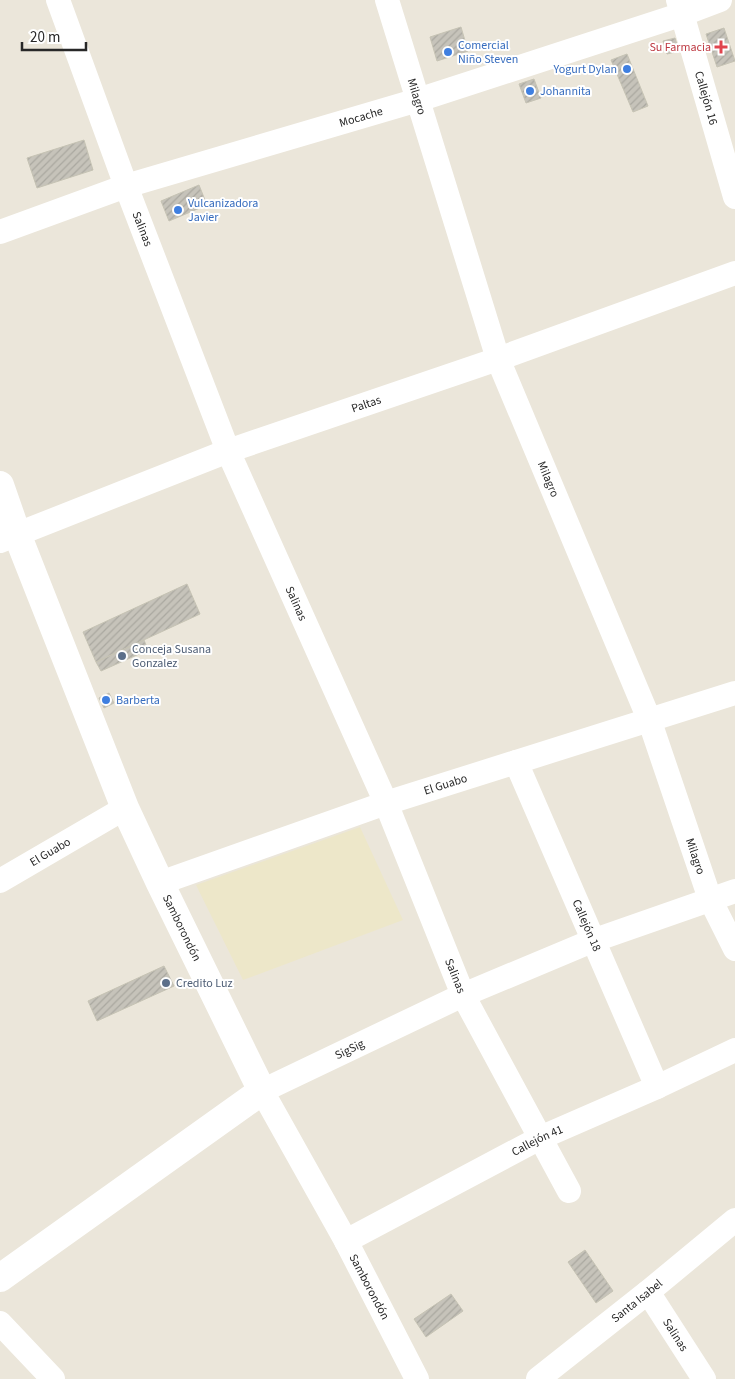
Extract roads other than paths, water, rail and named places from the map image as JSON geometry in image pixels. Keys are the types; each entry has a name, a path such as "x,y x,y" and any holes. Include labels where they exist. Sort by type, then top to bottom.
{"street":[{"name":"Salinas","path":"58,0 126,186 228,451 386,804 463,994 569,1191"},
{"name":"Milagro","path":"387,0 498,359 649,719 710,899 735,948"},
{"name":"Mocache","path":"0,232 126,186 418,100 681,7 720,0"},
{"name":"Callejón 16","path":"681,7 735,197"},
{"name":"Paltas","path":"8,538 228,451 498,359 735,273"},
{"name":"Samborondón","path":"0,485 8,538 125,808 160,883 262,1091 346,1241 418,1379"},
{"name":"El Guabo","path":"160,883 386,804 735,693"},
{"name":"Callejón 18","path":"516,762 657,1087"},
{"name":"El Guabo","path":"0,881 125,808"},
{"name":"SigSig","path":"0,1278 262,1091 463,994 592,940 735,891"},
{"name":"Callejón 41","path":"346,1241 540,1138 657,1087 735,1050"},
{"name":"Santa Isabel","path":"538,1379 735,1220"},
{"name":"Salinas","path":"648,1292 704,1379"},
{"path":"0,1323 52,1379"}],"place":[{"name":"Su Farmacia","path":"721,47"},
{"name":"Comercial Niño Steven","path":"448,52"},
{"name":"Yogurt Dylan","path":"627,69"},
{"name":"Johannita","path":"530,91"},
{"name":"Vulcanizadora Javier","path":"178,210"},
{"name":"Conceja Susana Gonzalez","path":"122,656"},
{"name":"Barberta","path":"106,700"},
{"name":"Credito Luz","path":"166,983"}]}
